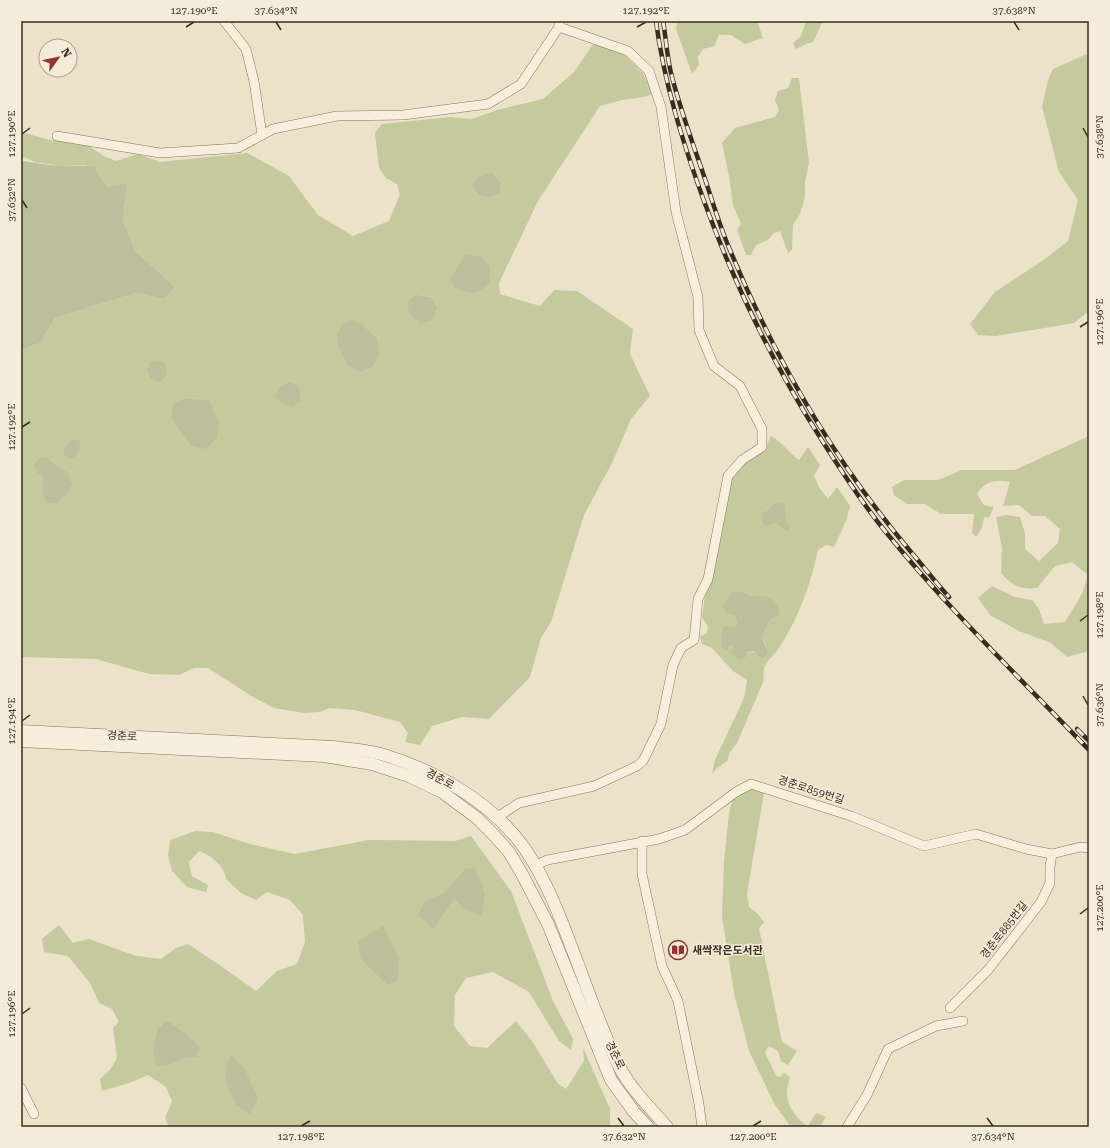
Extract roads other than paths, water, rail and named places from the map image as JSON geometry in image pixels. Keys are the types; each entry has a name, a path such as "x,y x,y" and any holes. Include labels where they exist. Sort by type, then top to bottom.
{"street":[{"path":"224,21 246,49 254,81 262,135"},
{"path":"57,136 160,153 238,148 273,129 337,116 403,115 488,104 521,84 559,24 628,51 649,71 661,107 676,212 698,296 699,330 714,366 740,386 762,429 762,447 742,460 728,476 708,579 698,599 694,640 681,648 673,665 661,724 643,761 637,766 594,786 519,803 496,818"},
{"name":"경춘로","path":"21,731 333,747 380,754 419,768 451,784 477,802 503,823 525,849 557,910 603,1030 620,1068 642,1100 667,1127"},
{"name":"경춘로","path":"21,741 324,756 372,764 409,776 442,792 477,818 508,852 518,868 548,924 611,1080 634,1112 648,1127"},
{"name":"경춘로859번길","path":"535,866 547,860 642,841 660,839 684,830 736,792 751,784 851,816 924,846 976,834 1026,849 1052,854 1080,847 1089,848"},
{"path":"642,841 642,874 662,966 678,1002 700,1104 702,1127"},
{"name":"경춘로885번길","path":"950,1008 988,970 1041,902 1050,883 1052,854"},
{"path":"847,1127 868,1095 888,1049 936,1026 963,1021"},
{"path":"21,1088 34,1114"}],"railway":[{"path":"656,21 659,44 675,112 696,179 716,233 742,295 772,355 805,413 837,465 860,498 909,560 959,616 1089,750"},
{"path":"663,21 668,60 678,100 726,241 767,331 787,370 832,446 883,518 949,597"},
{"path":"1077,729 1089,741"}],"place":[{"name":"새싹작은도서관","path":"678,950"}]}
